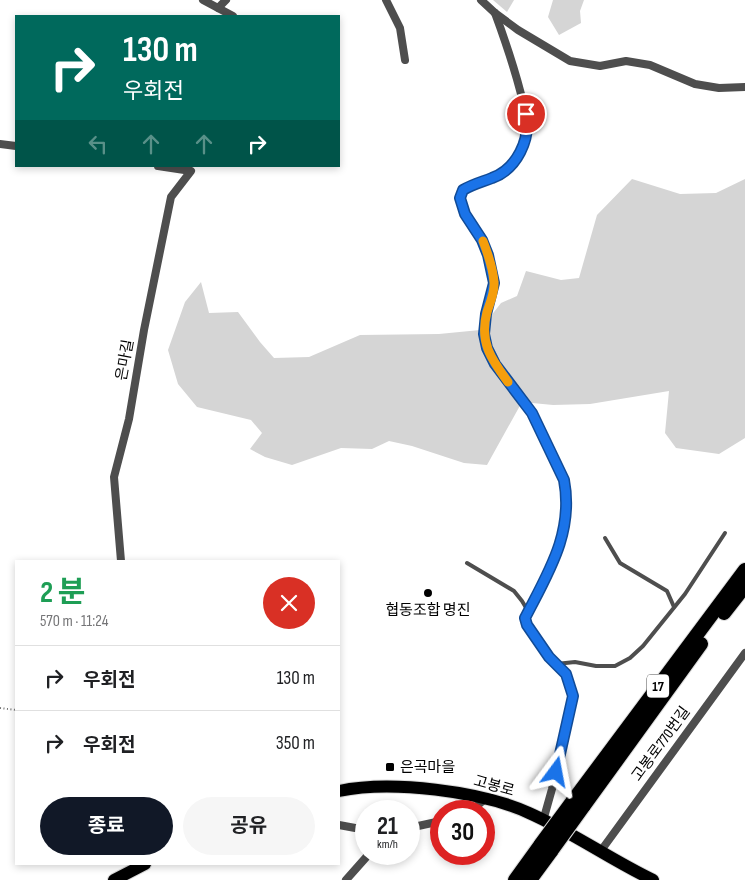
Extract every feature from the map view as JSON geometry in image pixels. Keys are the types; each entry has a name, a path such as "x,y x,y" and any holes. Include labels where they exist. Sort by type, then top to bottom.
{"highway":[{"name":"17","path":"530,880 547,847 745,570"},
{"name":"17","path":"577,805 745,586"},
{"name":"17","path":"514,880 547,847"}],"main road":[{"name":"고봉로","path":"340,791 401,787 452,792 505,804 530,813 653,880"},
{"path":"114,880 142,865"}],"street":[{"path":"203,0 231,15"},
{"path":"218,8 226,0"},
{"path":"386,0 400,28 405,60"},
{"path":"481,0 518,30 570,61 600,66 626,61 650,65 695,84 718,88 745,87"},
{"path":"495,13 524,103 528,124 526,135 523,147 504,172 468,187 463,190 460,198 465,214 486,247 494,283 486,314 484,334 487,348 495,364 532,413 564,480 566,492 567,508 555,561 525,618 527,625 556,664 566,674 573,696 552,790 543,821"},
{"path":"0,144 15,146"},
{"name":"은마길","path":"170,167 193,169"},
{"name":"은마길","path":"120,560 114,477 129,419 144,330 171,197 193,169"},
{"name":"고봉로770번길","path":"600,852 745,653"},
{"path":"340,825 355,828"},
{"path":"346,880 359,865"}],"lane":[{"path":"556,664 575,662 596,666 615,666 630,658 643,646 685,594 725,533"},
{"path":"605,538 620,563 667,591 674,607"},
{"path":"466,564 514,591 528,611"}],"path":[{"path":"0,708 15,710"}],"shaded area":[{"path":"493,0 514,0 507,12"},
{"path":"553,0 584,0 580,11 581,23 559,35 548,17"},
{"path":"632,179 680,194 716,193 745,179 745,438 719,454 676,448 665,433 669,391 590,404 553,405 522,402 487,465 464,463 412,446 389,441 372,449 341,448 292,465 265,457 250,449 262,433 251,420 197,407 178,384 168,350 185,302 201,282 209,313 238,312 274,358 309,357 360,335 439,334 480,330 501,303 517,296 526,271 561,280 579,278 597,215"}],"slow traffic":[{"path":"483,241 494,283 486,314 484,334 487,348 495,364 508,382"}],"place":[{"name":"협동조합 명진","path":"428,593"},
{"name":"은곡마을","path":"390,767"}],"route":[{"path":"526,114 528,124 526,135 523,147 515,160 504,172 493,178 472,184 463,190 460,198 465,214 482,240 488,255 494,283 486,314 484,334 487,348 495,364 532,413 564,480 567,508 555,561 525,618 527,625 549,657 566,674 573,696 556,772"}]}
